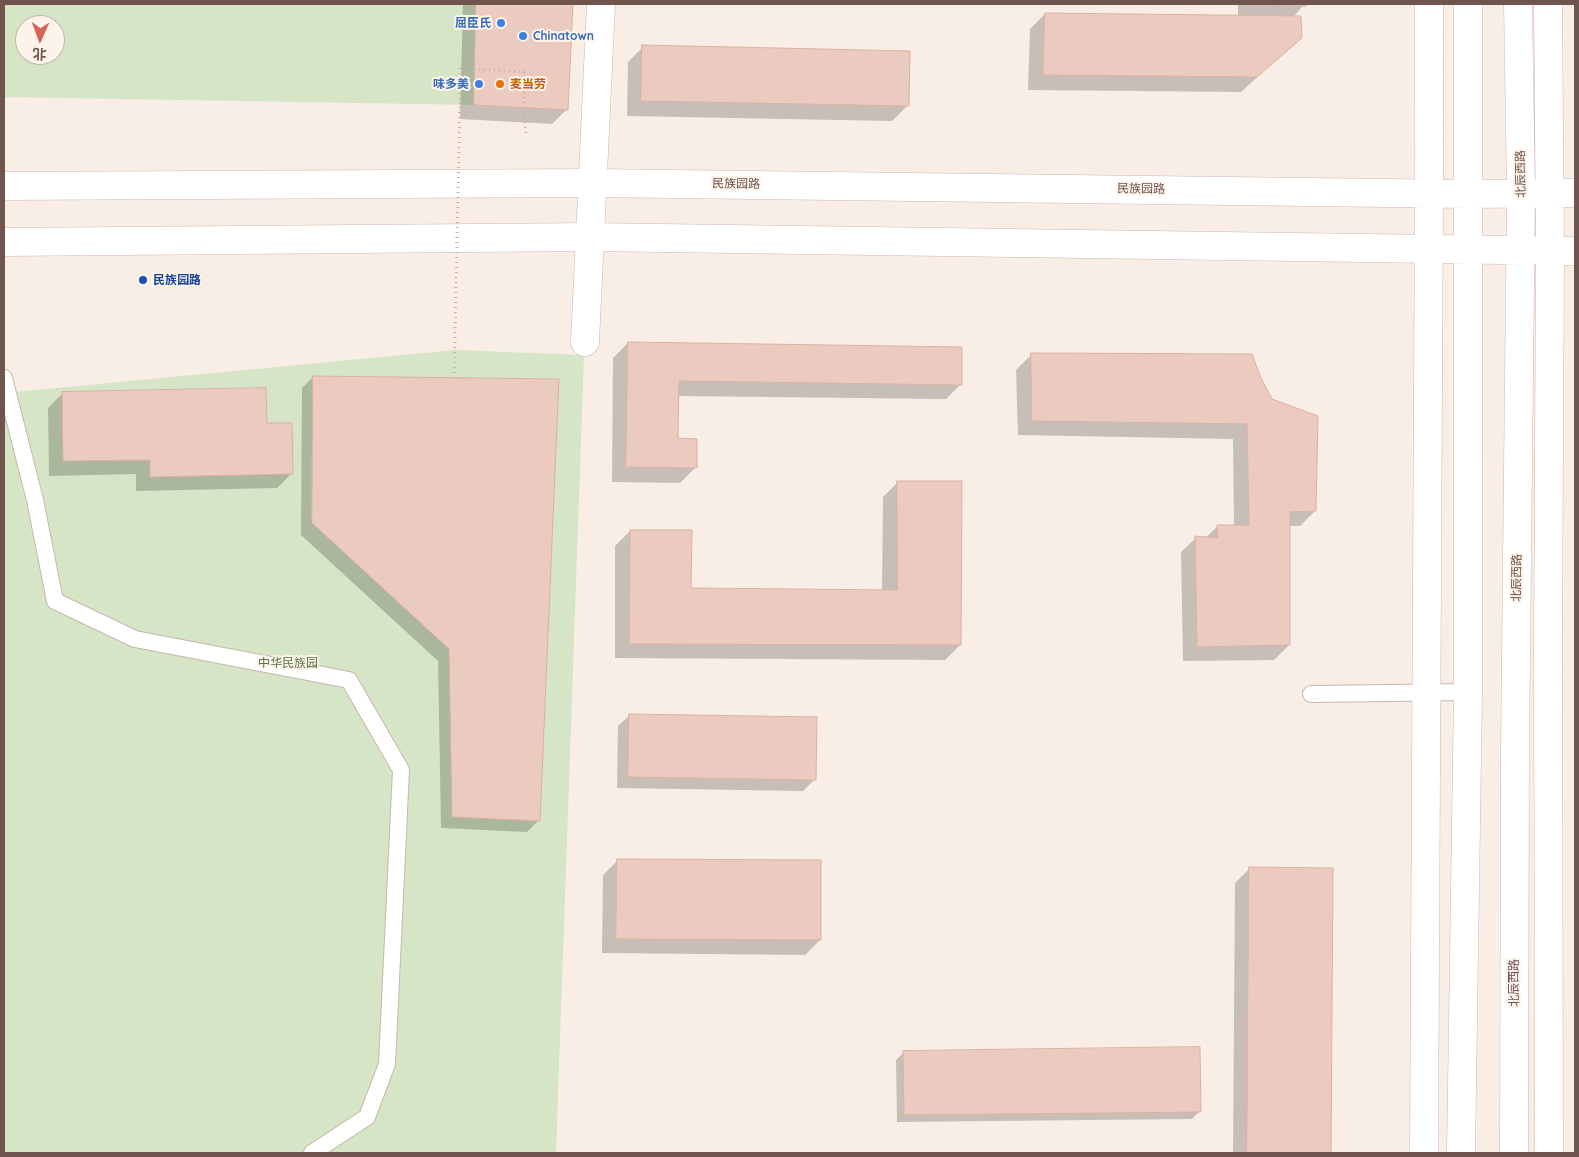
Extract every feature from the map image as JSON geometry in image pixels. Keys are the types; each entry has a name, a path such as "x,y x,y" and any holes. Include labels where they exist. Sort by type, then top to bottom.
{"main road":[{"path":"585,342 601,4"},
{"path":"1424,1153 1430,247 1429,4"},
{"path":"1461,1153 1468,692 1468,4"},
{"name":"北辰西路","path":"1514,1153 1515,748 1521,250 1518,4"},
{"path":"1548,4 1562,193 1563,250 1548,647 1549,1153"},
{"name":"民族园路","path":"4,186 593,183 1468,194 1562,193"},
{"path":"4,242 590,237 1563,250"},
{"path":"1515,748 1548,647"}],"lane":[{"path":"4,378 35,500 55,601 135,639 349,680 400,770 387,1064 367,1118 312,1153"},
{"path":"1311,694 1468,692"}],"path":[{"path":"454,378 460,68 524,72 526,135"}],"green space":[{"path":"4,4 476,4 474,105 4,97"},
{"name":"中华民族园","path":"455,350 584,355 556,1153 4,1153 4,393"}],"building":[{"name":"Chinatown","path":"476,4 573,4 568,110 474,105"},
{"path":"1306,4 1306,6 1249,5"},
{"path":"1045,13 1301,16 1302,38 1257,77 1043,75"},
{"path":"642,45 910,51 909,106 641,101"},
{"path":"628,342 962,347 962,385 679,381 678,438 697,439 697,468 626,467"},
{"path":"1031,353 1252,354 1260,376 1272,399 1318,416 1316,511 1290,512 1290,645 1197,647 1195,536 1218,538 1217,525 1249,525 1247,424 1032,421"},
{"path":"313,376 559,379 540,821 452,817 449,649 312,523"},
{"path":"266,388 267,423 292,423 293,474 150,477 150,460 63,461 62,392"},
{"path":"897,481 962,481 961,645 629,644 630,530 692,530 691,588 897,590"},
{"path":"629,714 817,717 816,780 628,777"},
{"path":"617,859 821,860 821,940 616,939"},
{"path":"1249,867 1333,868 1331,1153 1247,1153"},
{"path":"1200,1047 1201,1112 904,1115 903,1051"}],"place":[{"name":"屈臣氏","path":"501,23"},
{"name":"Chinatown","path":"523,36"},
{"name":"味多美","path":"479,84"},
{"name":"麦当劳","path":"500,84"},
{"name":"民族园路","path":"143,280"}]}
